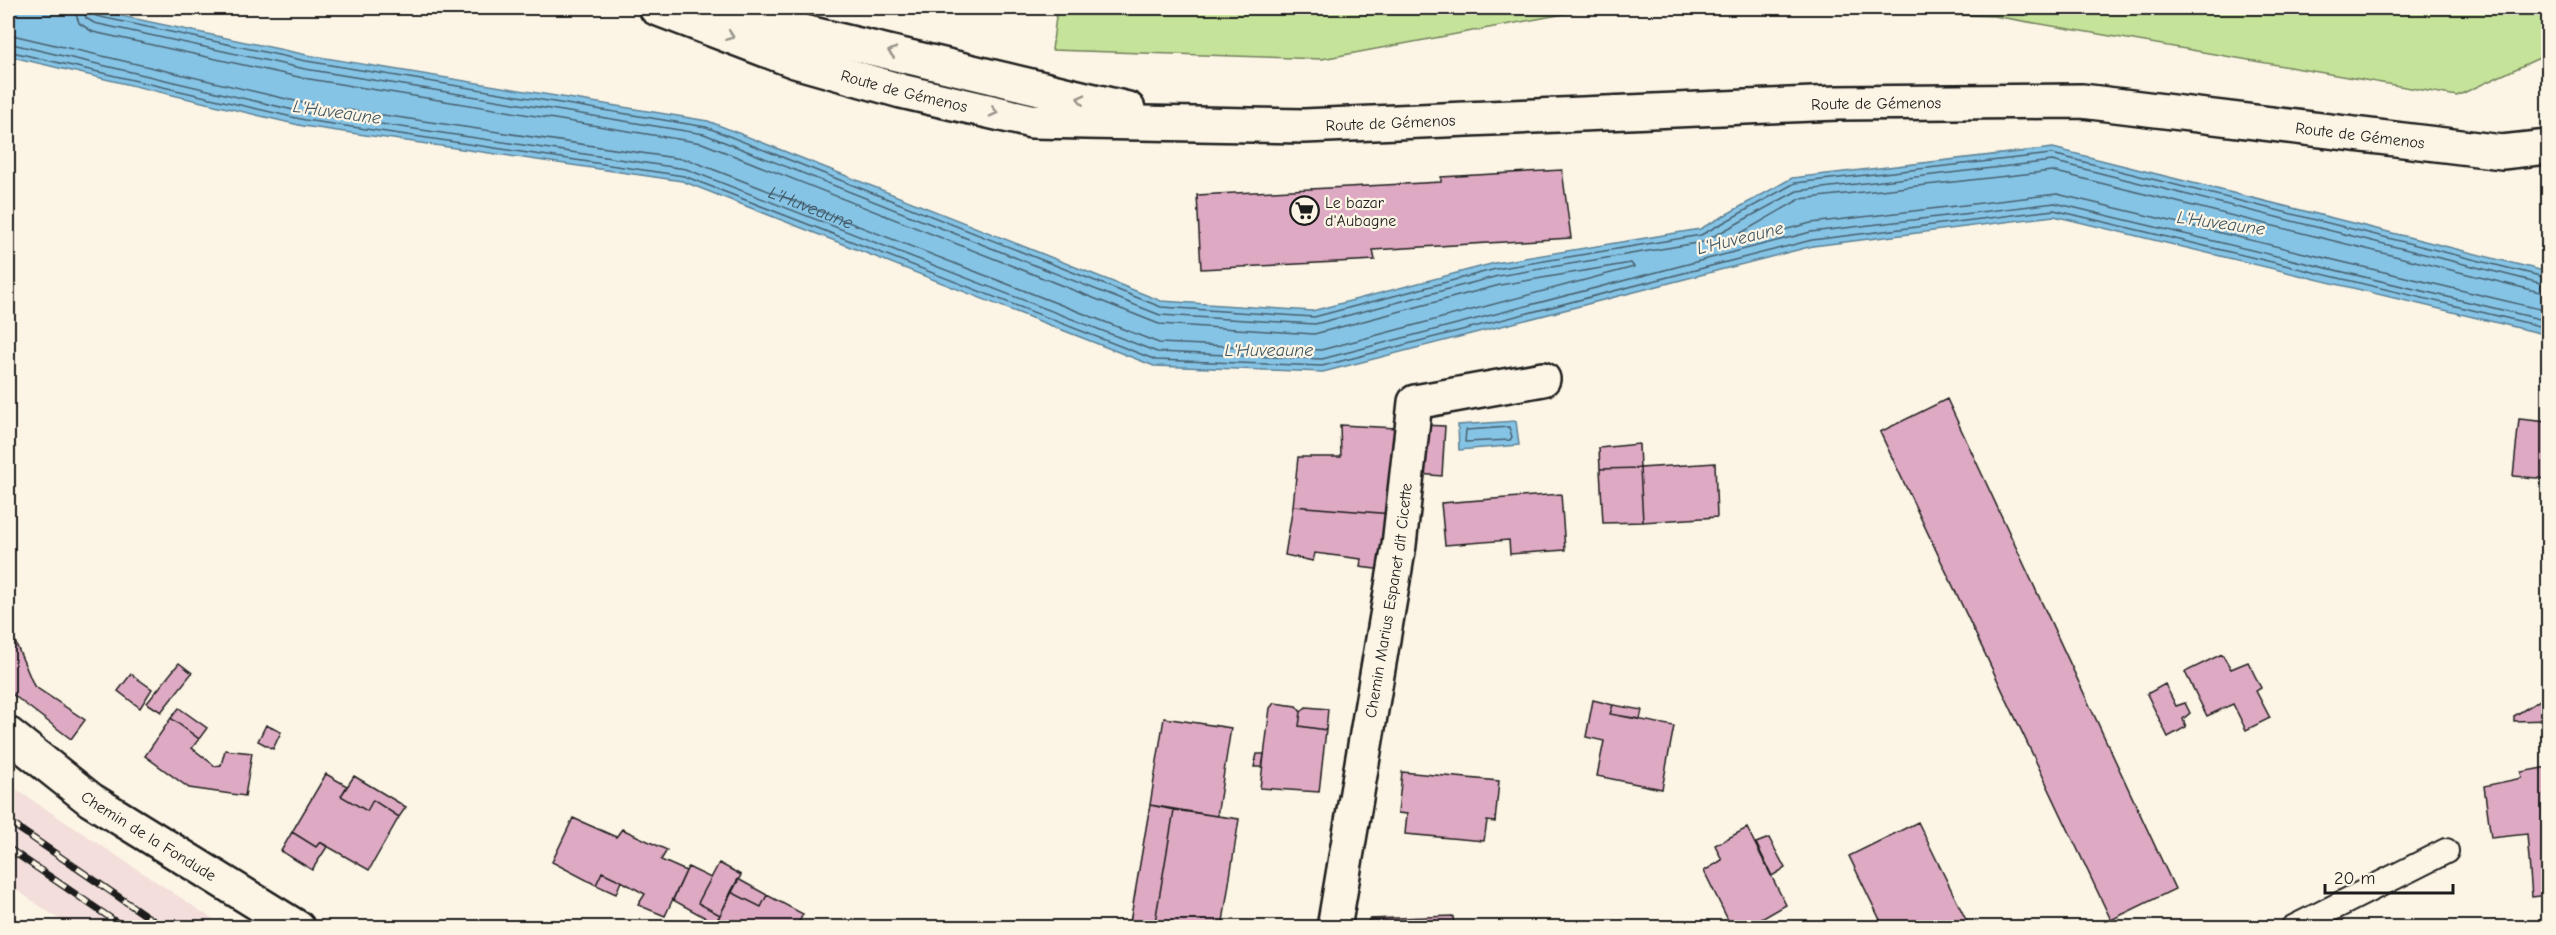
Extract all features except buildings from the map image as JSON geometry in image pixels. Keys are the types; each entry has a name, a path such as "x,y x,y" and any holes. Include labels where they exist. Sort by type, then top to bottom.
{"main road":[{"name":"Route de Gémenos","path":"656,8 800,33 1200,126 1304,126 1837,103 2082,100 2502,152 2548,147"},
{"name":"Route de Gémenos","path":"736,8 800,33"},
{"name":"Chemin Marius Espanet dit Cicette","path":"1334,927 1399,545 1415,402 1543,379"},
{"name":"Chemin de la Fondude","path":"8,734 91,800 298,927"}],"lane":[{"path":"2293,927 2446,851"}],"shaded area":[{"path":"8,782 225,927 70,927 8,884"}],"green space":[{"path":"1057,8 1596,8 1322,59 1052,50"},
{"path":"1739,8 2548,8 2548,54 2457,96 1994,16"}],"water":[{"name":"L'Huveaune","path":"8,8 84,8 307,55 708,121 1161,301 1312,311 1495,263 1700,229 1792,178 2053,148 2548,272 2548,335 2054,216 1813,246 1323,372 1154,366 682,181 303,126 8,56"},
{"path":"1516,421 1519,445 1459,450 1458,425"}],"railway":[{"path":"8,821 164,928"},
{"path":"8,848 125,928"}],"place":[{"name":"Le bazar d'Aubagne","path":"1304,211"}]}
